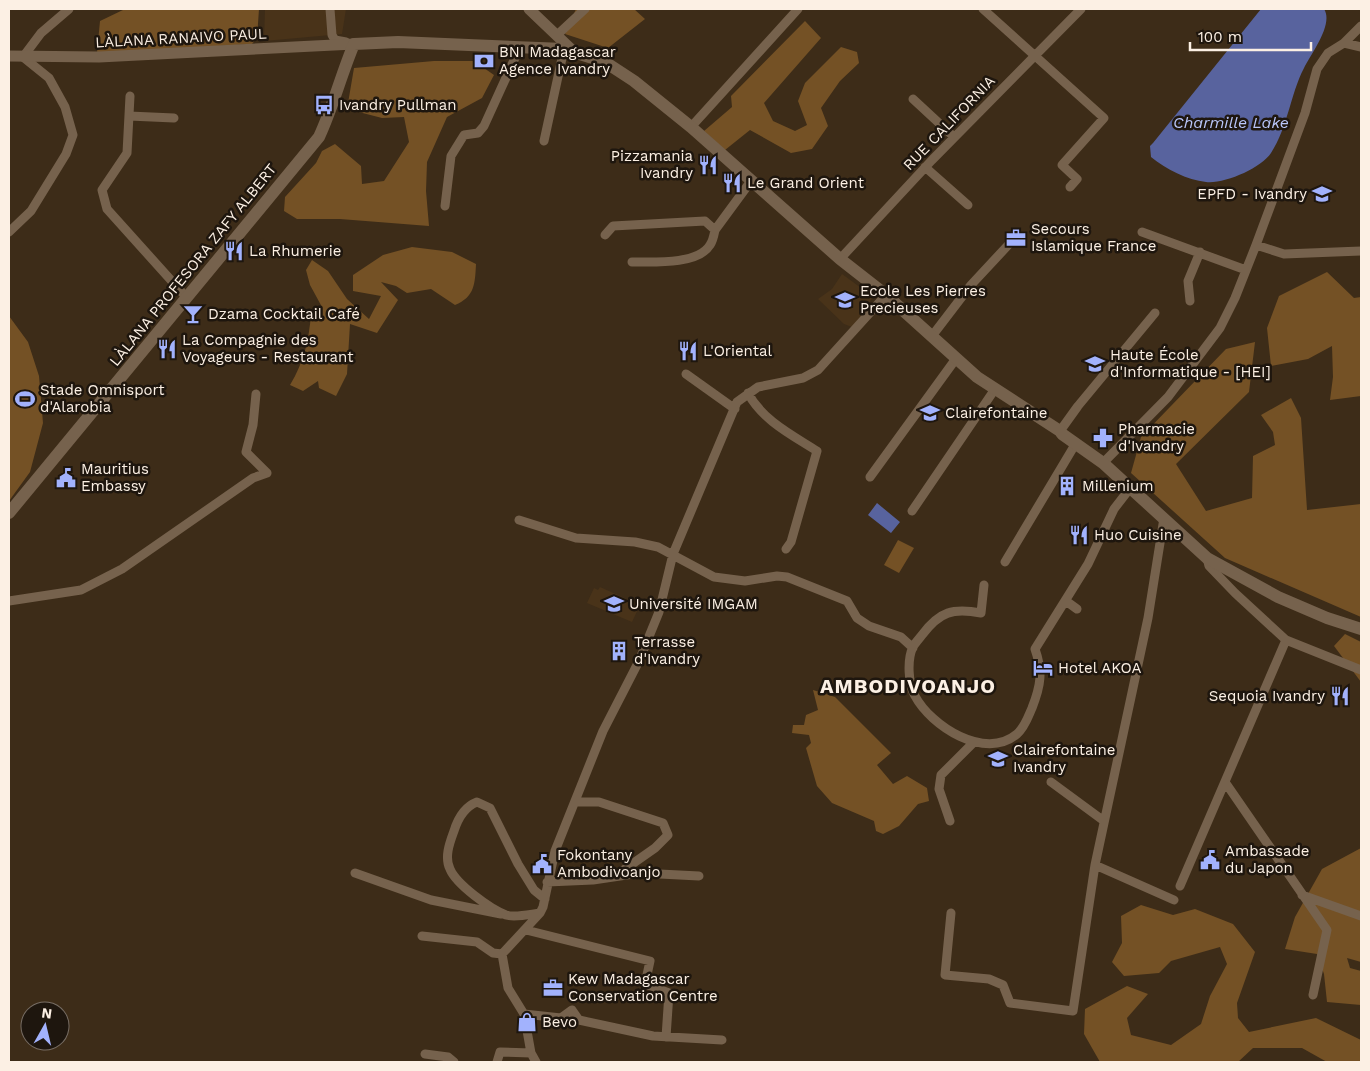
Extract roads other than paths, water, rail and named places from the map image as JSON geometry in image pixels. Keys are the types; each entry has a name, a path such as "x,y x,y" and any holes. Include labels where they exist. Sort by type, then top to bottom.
{"main road":[{"path":"354,44 398,42 568,49 604,62 634,81 691,128 840,259 932,336 955,360 995,390 1060,430 1062,434 1103,462 1207,558 1278,597 1327,618 1361,629"},
{"name":"LÀLANA PROFESORA ZAFY ALBERT","path":"9,514 319,137 332,109 343,70 354,44"}],"street":[{"path":"9,232 31,211 66,154 73,135 65,107 49,78 23,57 41,33 69,9"},
{"path":"330,9 332,35 335,40 354,44"},
{"path":"529,9 557,35 568,49 544,140"},
{"path":"557,35 586,9"},
{"path":"691,128 798,9"},
{"path":"983,9 1104,118 1062,165 1077,179 1070,187"},
{"name":"RUE CALIFORNIA","path":"840,259 925,167 1080,9"},
{"path":"1103,462 1168,397 1214,336 1235,298 1256,245 1304,113 1317,69 1328,53 1344,43 1361,26"},
{"path":"1344,43 1361,47"},
{"name":"LÀLANA RANAIVO PAUL","path":"9,56 99,57 354,44"},
{"path":"446,206 451,156 464,135 478,133 484,126 520,47"},
{"path":"130,96 127,154 102,190 107,209 187,298"},
{"path":"913,99 954,137"},
{"path":"129,116 174,118"},
{"path":"925,167 968,205"},
{"path":"632,262 691,258 702,253 710,245 715,230 751,181"},
{"path":"605,235 613,226 705,221 715,230"},
{"path":"1142,232 1246,270"},
{"path":"932,336 971,285 1011,242"},
{"path":"1256,245 1284,254 1361,251"},
{"path":"1190,301 1188,281 1200,252"},
{"path":"502,954 540,913 545,899 555,851 603,731 639,661 659,612 673,554 737,402 758,387 803,378 818,370 886,296"},
{"path":"1060,430 1155,313"},
{"path":"870,477 955,360"},
{"path":"686,374 735,408"},
{"path":"912,511 995,390"},
{"path":"748,393 753,403 771,421 817,451 790,542 786,548"},
{"path":"9,601 81,590 122,569 197,519 253,478 267,473 246,452 253,425 256,394"},
{"path":"1005,562 1076,443"},
{"path":"984,584 981,613 951,611 930,625 913,648 910,675 914,695 940,727 974,742 994,743 1016,734 1026,722 1038,693 1042,668 1035,649 1088,564 1107,521 1131,487"},
{"path":"951,913 944,975 989,979 1003,985 1010,1003 1072,1011 1095,866 1148,618 1164,518"},
{"path":"519,520 576,538 635,542 658,547 714,577 745,581 777,576 788,577 847,601 857,618 869,626 901,637 913,648"},
{"path":"1207,558 1209,566 1228,586 1259,618 1286,640 1361,670"},
{"path":"1066,601 1077,609"},
{"path":"1180,886 1286,640"},
{"path":"950,822 939,789 941,775 974,742"},
{"path":"1051,782 1104,821"},
{"path":"1225,782 1326,930 1313,995"},
{"path":"507,915 472,895 449,868 448,850 450,841 459,818 470,804 477,802 490,808 518,864 534,890 545,899"},
{"path":"576,802 599,802 663,823 668,835 655,848 615,876"},
{"path":"1095,866 1174,900"},
{"path":"355,873 431,900 507,915 540,913"},
{"path":"548,882 593,880 640,873 699,876"},
{"path":"1302,895 1361,916"},
{"path":"526,930 650,961 645,984 668,993 666,1037"},
{"path":"422,936 477,942 493,953 502,954"},
{"path":"502,954 508,988 524,1014 531,1053 536,1062"},
{"path":"524,1014 561,1018 572,1010 579,1020 653,1036 722,1040"},
{"path":"497,1062 500,1052 531,1053"},
{"path":"425,1054 448,1057 454,1062"}],"water":[{"name":"Charmille Lake","path":"1261,9 1324,9 1326,15 1324,31 1299,78 1281,133 1271,153 1266,159 1242,174 1214,182 1192,179 1163,166 1151,157 1150,146"},
{"path":"877,503 900,522 891,533 868,515"}],"place":[{"name":"BNI Madagascar Agence Ivandry","path":"484,61"},
{"name":"Ivandry Pullman","path":"324,105"},
{"name":"Pizzamania Ivandry","path":"708,165"},
{"name":"Le Grand Orient","path":"732,183"},
{"name":"EPFD - Ivandry","path":"1322,194"},
{"name":"Secours Islamique France","path":"1016,238"},
{"name":"La Rhumerie","path":"234,251"},
{"name":"Ecole Les Pierres Precieuses","path":"845,300"},
{"name":"Dzama Cocktail Café","path":"193,314"},
{"name":"La Compagnie des Voyageurs - Restaurant","path":"167,349"},
{"name":"L'Oriental","path":"688,351"},
{"name":"Haute École d'Informatique - [HEI]","path":"1095,364"},
{"name":"Stade Omnisport d'Alarobia","path":"25,399"},
{"name":"Clairefontaine","path":"930,413"},
{"name":"Pharmacie d'Ivandry","path":"1103,438"},
{"name":"Mauritius Embassy","path":"66,478"},
{"name":"Millenium","path":"1067,486"},
{"name":"Huo Cuisine","path":"1079,535"},
{"name":"Université IMGAM","path":"614,604"},
{"name":"Terrasse d'Ivandry","path":"619,651"},
{"name":"Hotel AKOA","path":"1043,668"},
{"name":"Sequoia Ivandry","path":"1340,696"},
{"name":"Clairefontaine Ivandry","path":"998,759"},
{"name":"Ambassade du Japon","path":"1210,860"},
{"name":"Fokontany Ambodivoanjo","path":"542,864"},
{"name":"Kew Madagascar Conservation Centre","path":"553,988"},
{"name":"Bevo","path":"527,1022"}],"district":[{"name":"AMBODIVOANJO","path":"908,686"}]}
